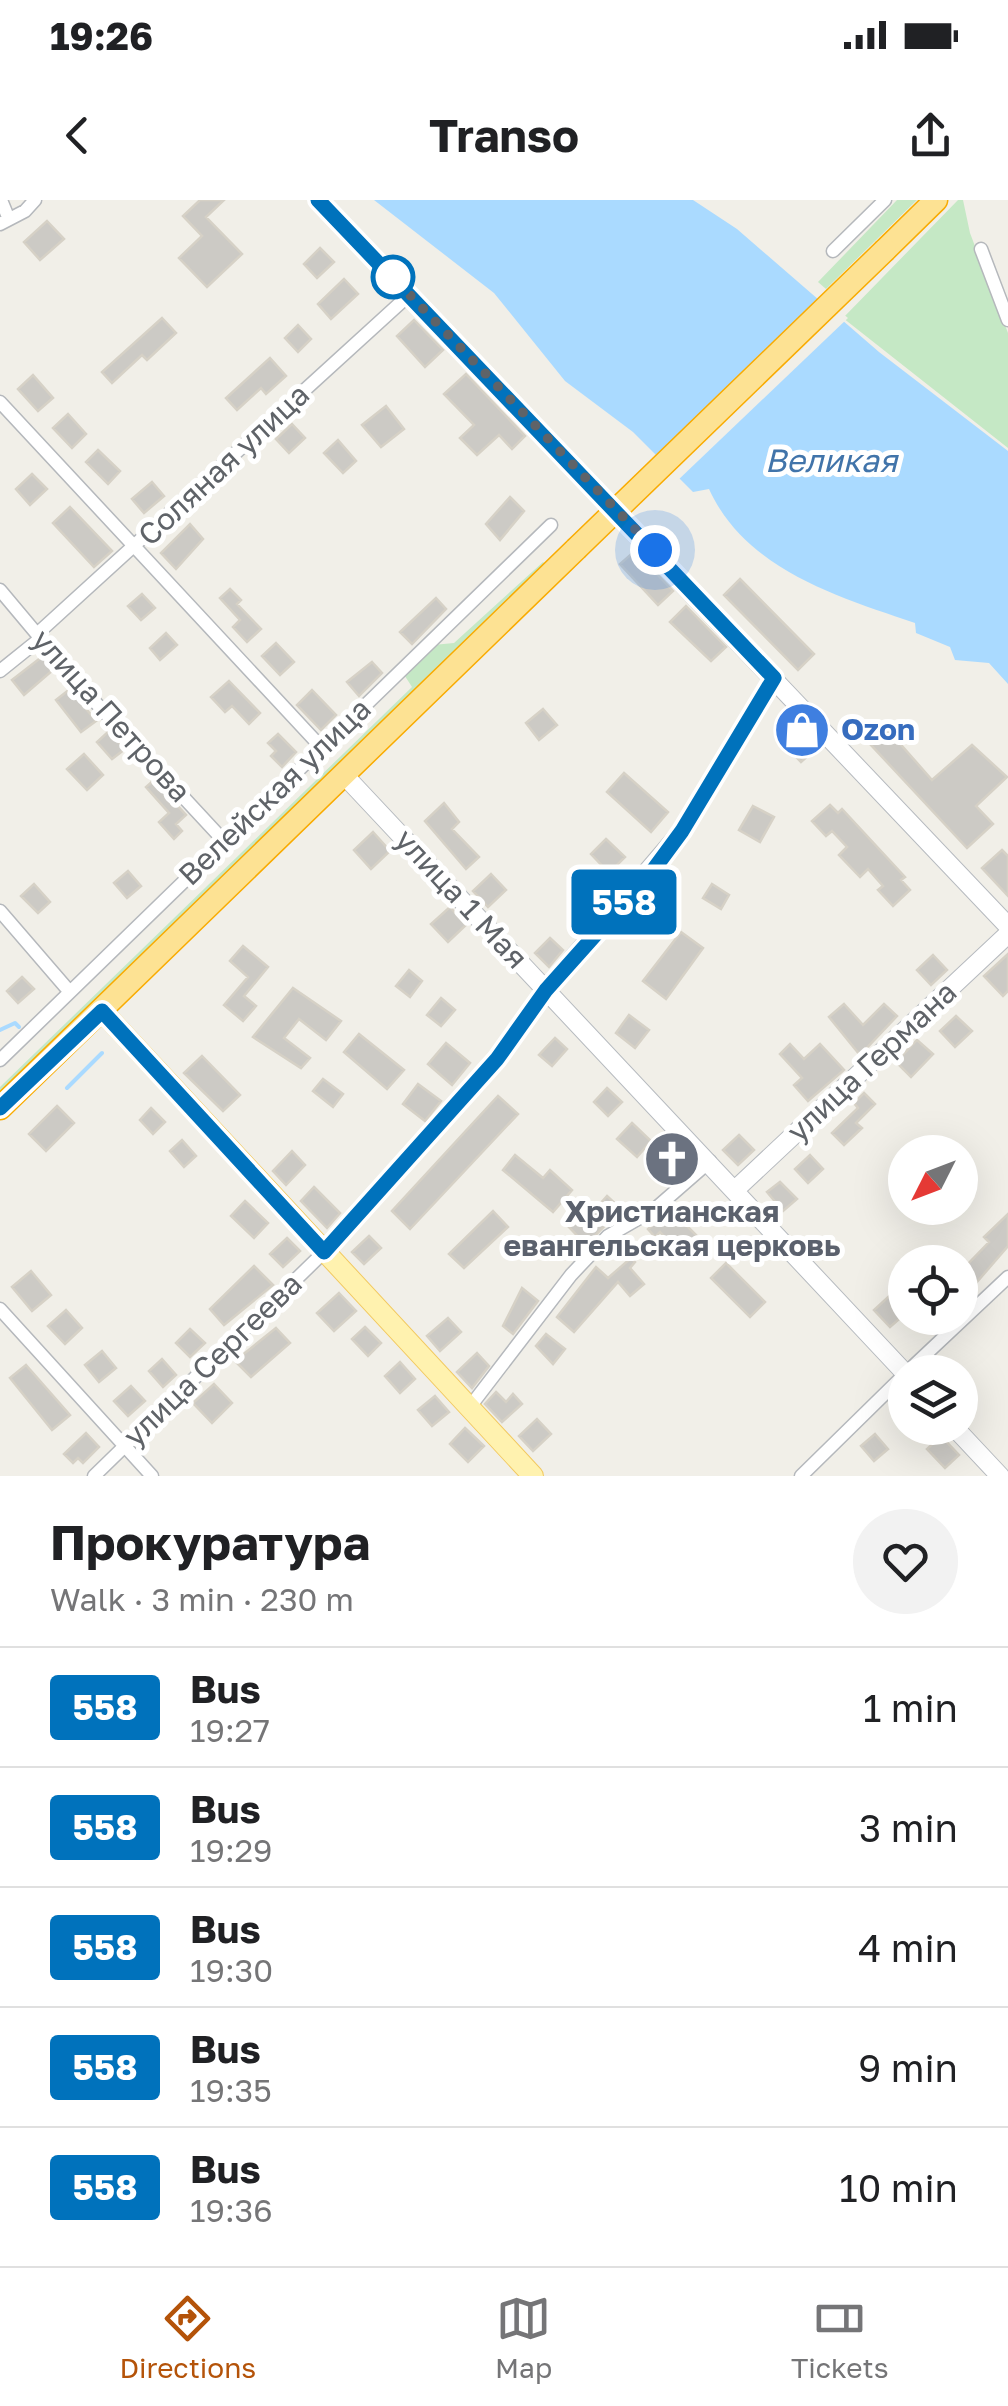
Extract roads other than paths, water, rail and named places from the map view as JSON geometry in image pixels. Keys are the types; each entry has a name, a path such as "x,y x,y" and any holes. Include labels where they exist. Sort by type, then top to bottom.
{"highway":[{"path":"0,1108 936,200"}],"main road":[{"path":"318,200 1008,926"},
{"name":"улица Сергеева","path":"546,990 682,831 774,678"},
{"name":"улица 1 Мая","path":"346,776 889,1355"},
{"name":"улица Германа","path":"736,1189 1008,934"},
{"path":"102,1011 532,1476"},
{"path":"971,1445 1000,1476"}],"street":[{"path":"0,200 4,220 26,211 35,200"},
{"path":"833,251 885,200"},
{"path":"980,249 1008,320"},
{"name":"Соляная улица","path":"0,671 409,295"},
{"path":"0,402 321,747"},
{"name":"Велейская улица","path":"0,1060 551,525"},
{"name":"улица Петрова","path":"0,590 224,842"},
{"path":"0,911 69,991"},
{"name":"улица Сергеева","path":"94,1476 324,1252 497,1059 546,990"},
{"path":"469,1408 571,1275 608,1236 655,1209 710,1162"},
{"path":"925,1355 1008,1277"},
{"path":"0,1310 152,1476"},
{"path":"801,1476 888,1391"}],"water":[{"name":"Великая","path":"374,200 693,200 737,229 879,352 1008,451 1008,684 989,663 955,660 950,647 916,633 915,623 826,591 770,560 725,517 709,489 693,492 633,432 565,381 494,293"}],"waterway":[{"path":"0,1030 15,1023 19,1027"},
{"path":"67,1088 102,1053"}],"place":[{"name":"Ozon","path":"802,730"},
{"name":"Христианская евангельская церковь","path":"672,1159"}]}
